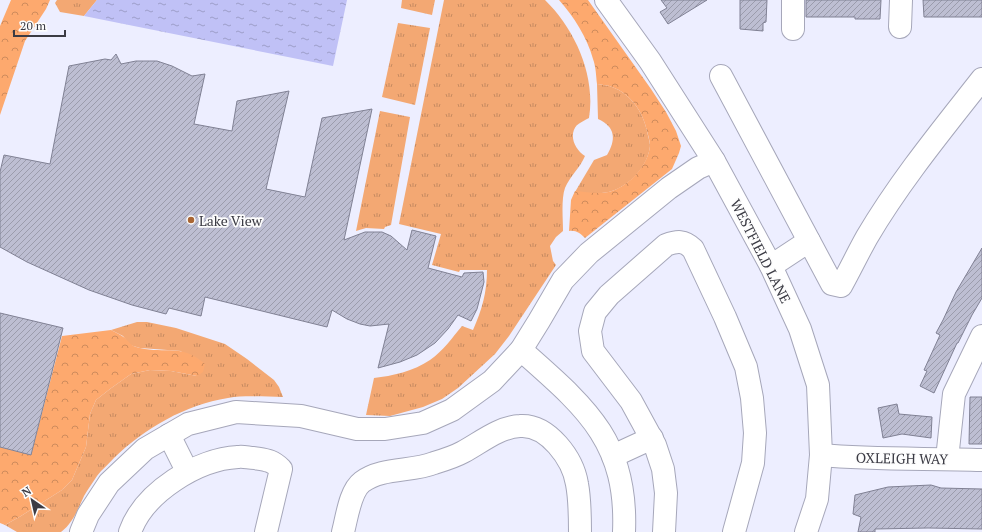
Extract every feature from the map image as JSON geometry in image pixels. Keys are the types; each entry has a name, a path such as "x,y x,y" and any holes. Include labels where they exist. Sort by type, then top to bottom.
{"street":[{"name":"WESTFIELD LANE","path":"606,0 650,61 714,161 771,266 800,329 818,385 821,455 817,499 806,532"},
{"path":"793,0 793,29"},
{"path":"900,27 901,0"},
{"path":"721,76 832,284 841,286 867,237 894,196 921,157 982,79"},
{"path":"81,532 88,515 108,483 145,449 188,424 236,412 301,416 357,429 385,430 423,423 452,410 492,381 520,350 563,280 589,253 669,188 698,168 714,161"},
{"path":"664,532 666,493 663,469 655,445 631,401 593,351 590,330 595,312 609,295 666,245 677,241 688,244 693,249 725,317 746,367 752,398 755,433 753,456 742,505 734,532"},
{"path":"771,266 809,241"},
{"path":"947,458 954,394 982,336"},
{"path":"520,350 566,390 602,431 613,456 622,484 625,510 624,532"},
{"path":"343,532 354,490 362,482 377,474 430,465 461,453 501,431 520,426 536,429 548,435 558,444 569,461 577,482 580,506 580,532"},
{"path":"169,435 187,471"},
{"path":"613,456 652,438"},
{"name":"OXLEIGH WAY","path":"821,455 859,458 947,458 982,460"},
{"path":"130,532 144,507 163,488 187,471 213,462 239,456 275,462 281,469 266,532"}],"green space":[{"path":"11,0 50,0 46,9 25,41 0,115 0,26"},
{"path":"57,0 97,0 84,16 60,12 55,3"},
{"path":"402,0 435,0 432,15 401,8"},
{"path":"444,0 545,0 556,12 574,39 586,70 590,102 589,118 577,125 573,133 574,142 578,150 585,156 565,188 563,203 563,231 556,237 550,246 553,261 556,265 509,336 495,354 458,388 442,399 423,407 390,416 366,415 374,378 410,370 424,364 439,353 462,326 473,330 485,293 487,270 460,270 459,272 432,265 441,234 399,224"},
{"path":"559,0 588,0 666,112 676,131 681,146 672,169 585,238 578,232 569,231 571,200 575,191 603,193 619,188 631,179 642,167 649,153 650,144 643,117 635,104 619,90 607,85 597,84 595,65 584,35 570,13"},
{"path":"398,23 430,28 415,105 382,97"},
{"path":"597,84 609,86 619,90 635,104 643,117 645,124 650,144 649,153 646,161 637,174 619,188 603,193 575,192 594,160 607,155 612,144 613,134 611,130 604,122 598,119"},
{"path":"380,111 410,117 391,225 385,227 384,229 366,228 356,231"},
{"path":"137,322 147,322 176,328 225,344 274,380 283,397 256,396 212,401 166,419 126,447 99,473 84,496 72,520 61,532 17,532 5,525 62,490 72,480 86,447 90,414 96,400 110,389 131,374 150,370 171,371 197,376 181,351 140,348 130,345 123,336 111,330"},
{"path":"111,330 125,338 136,347 149,350 173,350 188,353 205,364 203,372 197,376 171,371 150,370 131,374 110,389 96,400 90,414 86,447 72,480 62,490 21,516 5,525 0,523 0,447 31,455 62,336"}],"water":[{"path":"97,0 347,0 333,66 84,16"}],"building":[{"path":"661,0 707,0 668,24 660,12 667,8"},
{"path":"740,0 767,0 766,22 763,23 763,31 740,29"},
{"path":"806,0 881,0 880,19 855,19 855,17 806,17"},
{"path":"923,0 982,0 982,17 924,17"},
{"name":"Lake View","path":"116,54 121,64 136,61 157,61 172,66 192,76 205,74 194,124 232,131 237,101 289,91 266,189 305,197 322,118 372,109 344,240 365,232 382,232 391,236 407,250 412,230 436,236 428,268 462,277 464,273 483,272 484,282 477,309 471,321 458,315 435,343 417,355 400,362 378,368 389,324 370,326 360,324 347,319 332,310 327,327 205,297 201,316 169,308 166,314 132,305 89,290 27,262 0,247 0,172 4,155 50,164 69,66 105,59 111,60"},
{"path":"982,248 982,298 957,343 934,393 920,386 927,371 924,370 940,335 936,333 956,292"},
{"path":"0,313 63,328 31,455 0,447"},
{"path":"970,397 982,397 982,444 969,444"},
{"path":"897,404 899,414 932,417 931,438 902,434 883,438 878,408"},
{"path":"931,485 941,488 982,489 982,529 875,529 875,532 858,532 861,517 853,514 855,495 888,487"}],"place":[{"name":"Lake View","path":"191,220"}]}
